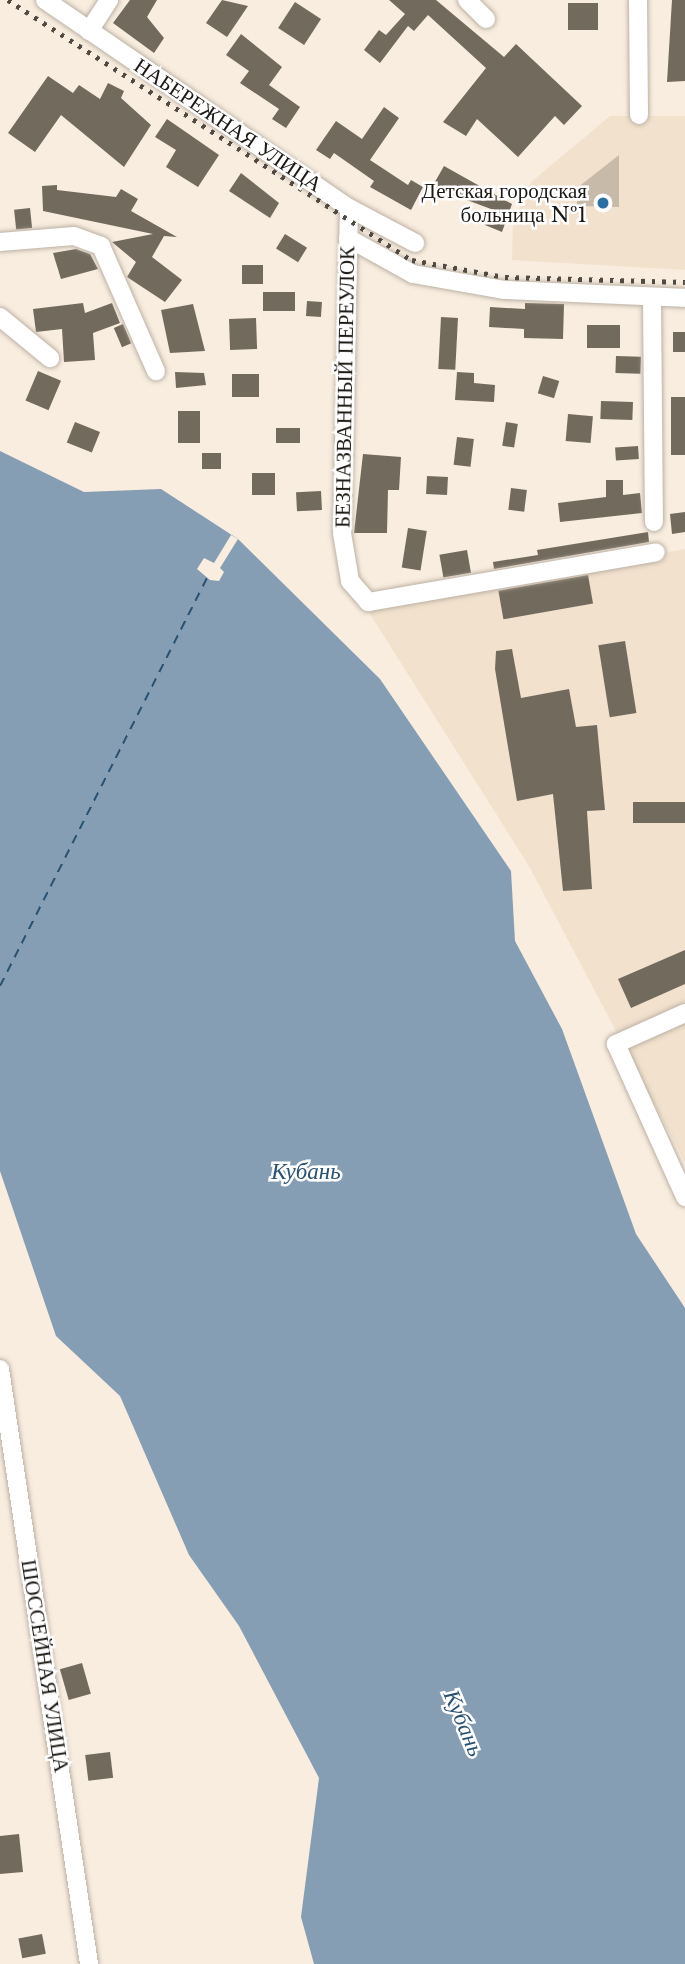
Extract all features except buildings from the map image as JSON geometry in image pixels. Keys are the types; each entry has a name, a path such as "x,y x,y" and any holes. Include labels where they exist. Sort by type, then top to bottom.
{"street":[{"name":"НАБЕРЕЖНАЯ УЛИЦА","path":"45,0 349,208 415,243"},
{"path":"89,32 109,0"},
{"path":"467,0 486,19"},
{"path":"638,0 639,115"},
{"name":"БЕЗНАЗВАННЫЙ ПЕРЕУЛОК","path":"349,208 342,533 350,581 368,602 656,552"},
{"path":"0,242 74,236 102,246 156,371"},
{"path":"348,238 413,274 504,290 652,299 685,298"},
{"path":"652,299 654,522"},
{"path":"0,317 50,358"},
{"path":"685,1013 616,1044 685,1196"},
{"name":"ШОССЕЙНАЯ УЛИЦА","path":"0,1369 89,1964"}],"shaded area":[{"name":"Детская городская больница №1","path":"610,116 685,116 685,270 512,260 513,224 531,182"},
{"path":"619,155 619,207 577,206 577,188"},
{"path":"685,549 685,1162 529,866 365,606"}],"water":[{"name":"Кубань","path":"0,451 84,492 161,489 238,539 380,679 511,871 515,941 562,1029 636,1234 685,1308 685,1964 314,1964 301,1917 319,1778 239,1626 189,1555 120,1396 56,1336 0,1171"}],"pier":[{"path":"231,535 238,539 220,568 224,572 219,581 210,580 197,569 204,558 214,563"}],"ferry route":[{"path":"0,986 207,578"}],"railway":[{"path":"8,0 412,260 505,277 685,282"}],"place":[{"name":"Детская городская больница №1","path":"603,203"}]}
